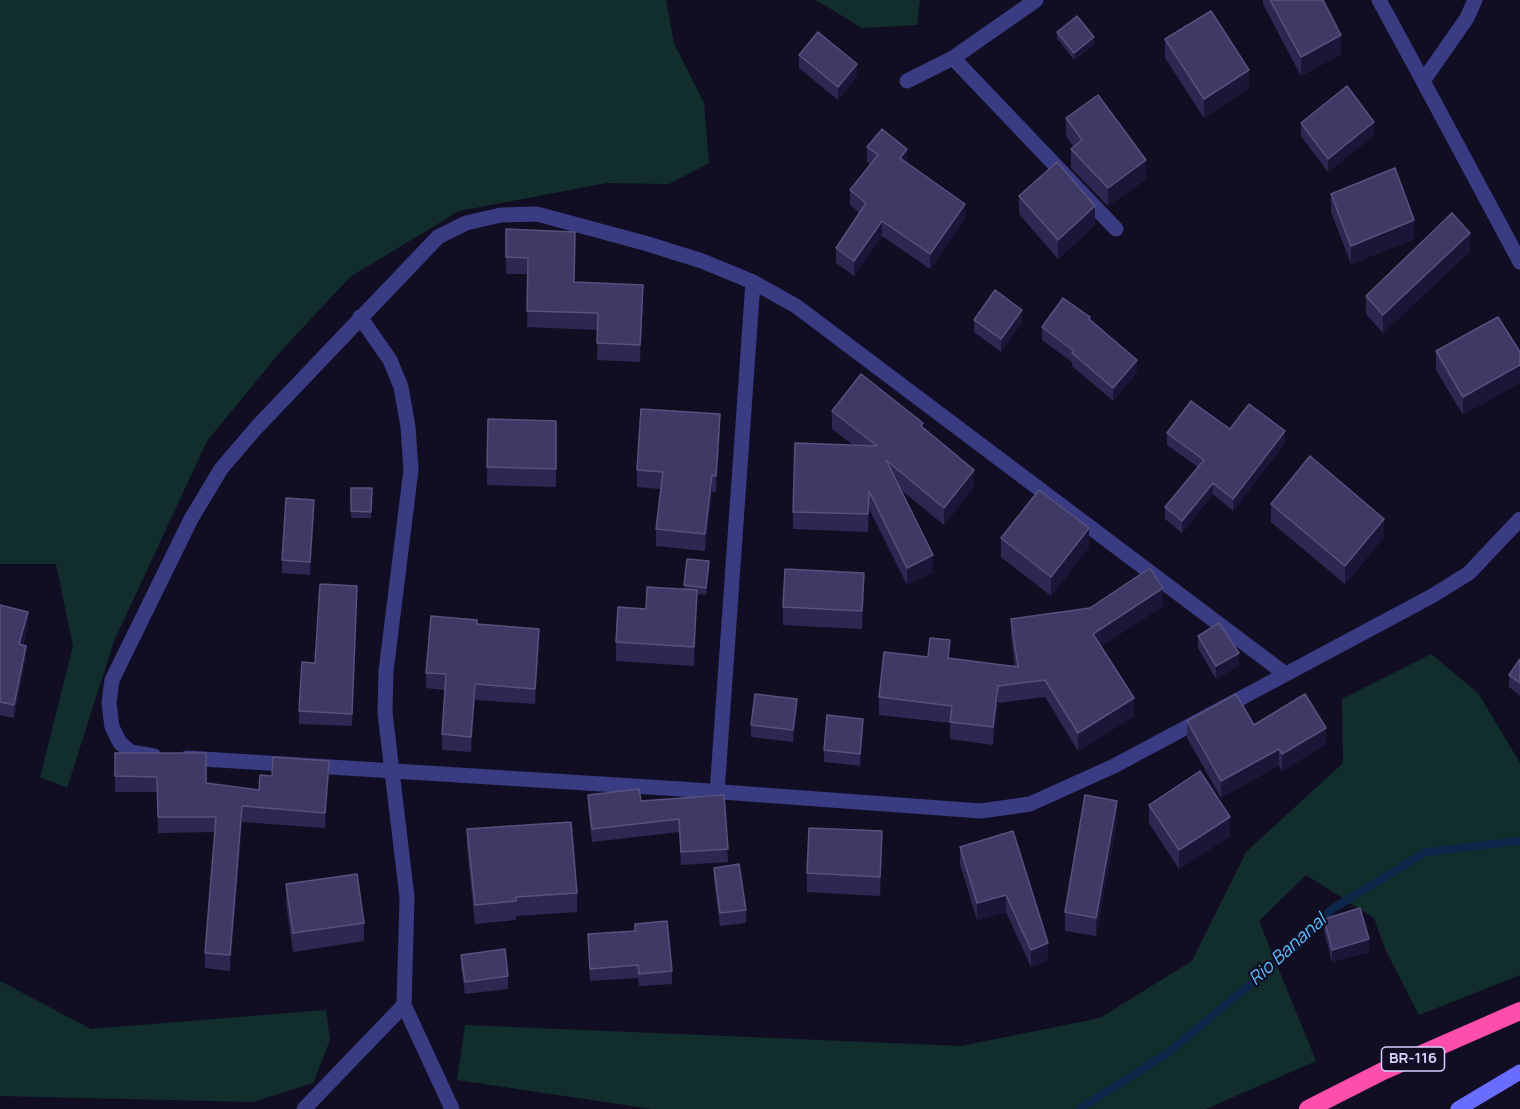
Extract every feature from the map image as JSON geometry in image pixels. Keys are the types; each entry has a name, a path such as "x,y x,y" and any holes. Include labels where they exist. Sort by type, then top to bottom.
{"highway":[{"name":"BR-116","path":"1308,1109 1383,1071 1520,1011"}],"street":[{"path":"907,81 953,58 1036,0"},
{"path":"1379,0 1520,262"},
{"path":"1423,81 1467,18 1474,0"},
{"path":"953,58 1116,229"},
{"path":"1284,673 796,306 753,282 702,261 537,214 501,215 466,224 438,237 256,428 221,469 191,519 112,680 109,703 112,727 120,742 131,752 981,811 1030,804 1062,792 1432,596 1469,573 1520,519"},
{"path":"717,793 753,282"},
{"path":"360,317 390,360 400,387 408,427 411,470 386,671 385,712 390,770 407,897 404,1005 452,1109"},
{"path":"303,1109 404,1005"},
{"path":"1458,1109 1520,1072"}],"green space":[{"path":"0,0 666,0 674,44 704,103 709,163 669,184 607,183 459,211 350,277 280,352 207,441 114,641 67,788 40,777 73,646 56,564 0,564"},
{"path":"816,0 920,0 917,25 862,28"},
{"path":"1431,654 1478,693 1520,763 1520,975 1419,1015 1386,951 1374,918 1306,875 1259,921 1316,1061 1206,1109 652,1109 457,1080 465,1025 961,1046 1100,1018 1192,961 1246,852 1343,763 1342,699"},
{"path":"0,981 91,1029 326,1010 330,1040 313,1083 253,1102 0,1096"}],"building":[{"path":"1270,0 1323,0 1341,35 1301,57"},
{"path":"1211,11 1249,70 1204,99 1165,39"},
{"path":"1077,16 1094,37 1074,53 1057,32"},
{"path":"818,32 857,64 838,87 799,55"},
{"path":"1347,86 1374,122 1328,159 1301,123"},
{"path":"1098,95 1146,160 1108,188 1071,149 1082,140 1066,118"},
{"path":"882,129 907,149 900,158 965,204 930,254 882,221 854,261 836,248 866,203 850,190 878,155 867,147"},
{"path":"1057,162 1095,206 1058,240 1019,196"},
{"path":"1395,168 1414,220 1351,246 1331,194"},
{"path":"1452,213 1470,233 1383,315 1366,296"},
{"path":"506,229 575,232 574,282 643,285 640,345 597,343 598,313 527,311 528,258 506,257"},
{"path":"995,290 1022,310 1001,339 974,320"},
{"path":"1063,298 1090,317 1089,319 1137,360 1113,388 1072,353 1074,351 1042,327"},
{"path":"1498,317 1520,352 1520,365 1463,397 1436,351"},
{"path":"861,374 923,423 921,426 974,470 944,508 886,460 933,555 907,568 869,491 868,514 793,512 795,443 877,446 832,411"},
{"path":"1191,401 1230,429 1249,404 1285,431 1233,499 1213,483 1182,521 1165,507 1204,460 1167,433"},
{"path":"641,409 720,414 716,476 712,475 705,534 656,529 663,472 637,470"},
{"path":"488,419 556,421 556,469 487,467"},
{"path":"1310,456 1384,519 1345,566 1271,504"},
{"path":"351,488 372,488 371,512 351,511"},
{"path":"1039,490 1089,528 1051,577 1001,538"},
{"path":"286,498 314,500 310,562 282,560"},
{"path":"687,559 709,561 706,588 684,585"},
{"path":"1150,568 1163,588 1093,634 1134,698 1078,733 1045,680 998,686 993,727 950,722 952,706 879,697 884,652 928,657 930,638 950,640 948,658 1018,667 1011,619 1090,608"},
{"path":"785,569 864,573 862,611 783,607"},
{"path":"320,584 357,586 352,714 299,711 302,662 315,663"},
{"path":"647,587 697,590 694,647 616,642 618,607 646,609"},
{"path":"0,605 28,612 19,644 26,646 14,705 0,702"},
{"path":"431,616 477,620 477,624 539,629 535,689 475,684 471,737 442,734 446,674 426,673"},
{"path":"1219,623 1239,653 1216,666 1198,636"},
{"path":"1520,659 1520,683 1509,675"},
{"path":"755,694 797,699 793,730 751,725"},
{"path":"1236,694 1254,725 1305,694 1326,728 1282,754 1279,749 1221,781 1187,721"},
{"path":"827,715 863,719 860,754 824,750"},
{"path":"115,753 206,753 206,783 259,790 260,775 272,776 273,757 329,761 325,813 242,806 230,955 205,953 216,817 158,817 157,777 115,776"},
{"path":"1200,771 1230,817 1179,850 1149,805"},
{"path":"639,789 641,801 724,795 728,849 681,852 679,819 592,829 588,795"},
{"path":"1085,795 1117,801 1096,918 1065,912"},
{"path":"571,822 577,893 516,897 516,901 475,905 467,829"},
{"path":"809,828 882,831 880,877 807,873"},
{"path":"1013,831 1048,943 1031,950 1006,895 977,903 960,847"},
{"path":"739,864 746,910 720,913 714,868"},
{"path":"357,874 364,923 293,933 286,884"},
{"path":"1360,908 1369,939 1332,950 1324,919"},
{"path":"667,921 672,971 639,974 638,965 590,969 588,934 635,931 635,924"},
{"path":"505,949 508,976 465,982 461,955"}],"waterway":[{"name":"Rio Bananal","path":"1079,1109 1168,1053 1295,947 1332,909 1426,852 1520,841"}]}
